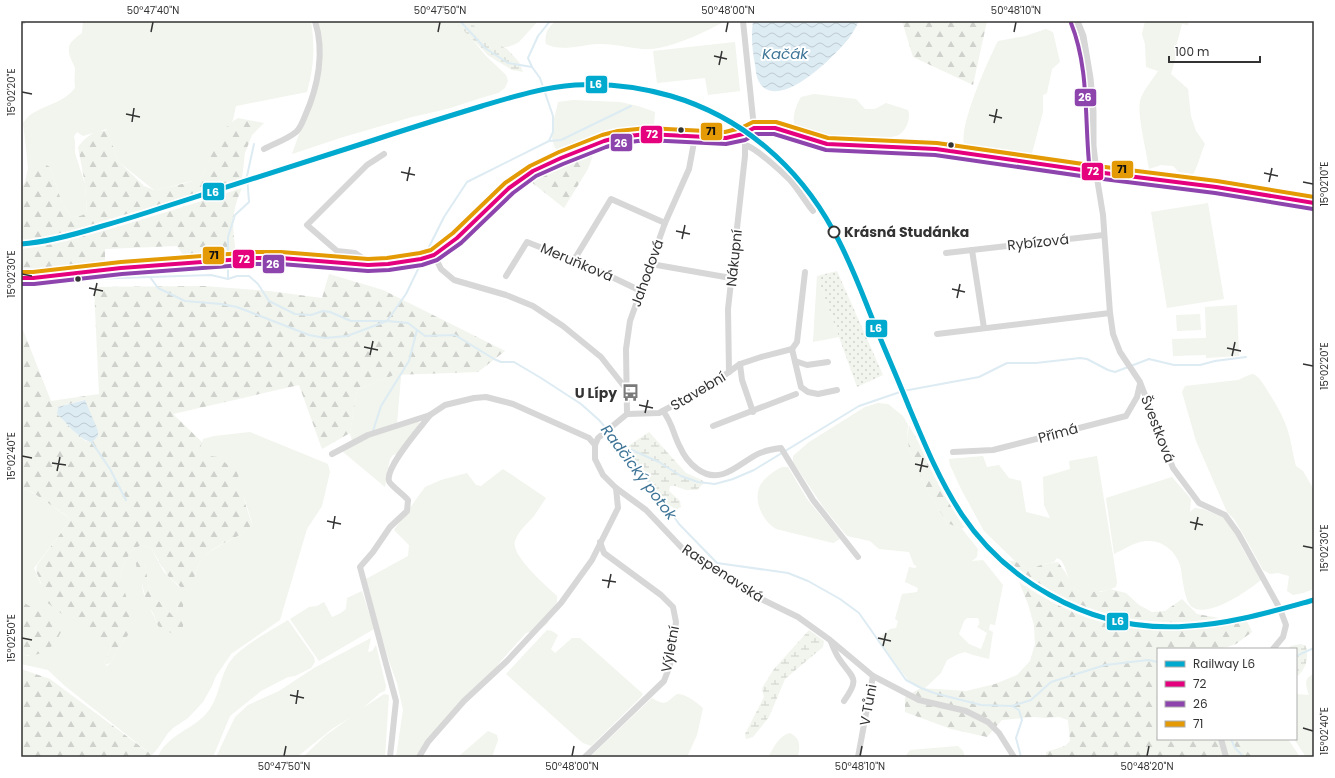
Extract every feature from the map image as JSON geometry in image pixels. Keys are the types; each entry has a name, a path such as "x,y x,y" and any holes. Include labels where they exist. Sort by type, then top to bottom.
{"main road":[{"path":"21,278 61,276 121,268 256,258 281,258 368,265 408,262 434,255 457,238 492,203 520,179 533,171 604,141 619,137 647,134 726,138 743,134 754,128 775,128 827,144 936,149 1096,172 1216,187 1314,203"}],"street":[{"path":"264,149 298,132 307,112 315,86 321,57 319,31 316,21"},
{"path":"743,21 754,128"},
{"path":"1077,21 1083,36 1090,78 1093,111 1093,146 1096,172"},
{"name":"Nákupní","path":"729,372 728,309 746,156 743,134"},
{"name":"Jahodová","path":"627,414 626,349 630,321 665,224 689,168 695,137"},
{"path":"745,145 749,146 760,154 790,181 813,211"},
{"path":"368,265 364,258 355,253 337,250 307,225 367,165 384,154"},
{"name":"Švestková","path":"1096,172 1104,235 1113,334 1120,352 1140,382 1172,468 1199,503 1225,515 1238,533 1280,609 1286,625 1283,637 1273,648"},
{"path":"574,260 611,199 665,224"},
{"name":"Rybízová","path":"946,253 1104,235"},
{"name":"Meruňková","path":"506,276 527,242 593,268 641,291"},
{"path":"972,250 984,328"},
{"path":"434,255 441,268 454,280 506,295 533,306 562,326 601,357 627,390"},
{"path":"651,264 731,278"},
{"path":"805,272 797,342 792,349 801,387 808,392 818,394 837,390"},
{"path":"937,334 1110,314"},
{"name":"Stavební","path":"627,414 659,413 710,385 740,364 792,349"},
{"path":"795,361 807,365 828,362"},
{"name":"Stavební","path":"740,364 742,380 752,412"},
{"name":"Přímá","path":"953,452 993,450 1126,416 1138,397 1140,382"},
{"path":"713,426 796,394"},
{"path":"332,454 368,435 430,414 445,405 474,398 486,397 513,404 589,438 595,445 598,438 627,414"},
{"path":"664,411 670,420 679,447 690,462 704,473 714,475 723,474 760,453 781,448 813,500 858,556"},
{"path":"390,757 396,701 360,568 390,527 407,511 408,500 391,485 388,480 389,473 394,462 430,414"},
{"name":"Raspenavská","path":"595,445 595,459 603,475 616,488 646,510 682,548 747,592 798,617 830,640 873,676 919,700 966,711 988,722 999,733 1014,757"},
{"path":"419,757 428,742 464,701 507,661 561,602 592,560 618,508 616,488"},
{"name":"Výletní","path":"585,757 664,681 670,666 676,622 673,608 661,595 604,553 600,542"},
{"path":"830,640 837,657 851,674 854,682 852,690 844,701"},
{"name":"V Tůni","path":"858,757 873,676"},
{"path":"1221,740 1226,757"}],"green space":[{"path":"83,21 311,21 313,57 307,92 236,106 233,120 213,151 200,181 160,189 154,190 120,163 107,129 83,136 77,132 74,136 75,153 85,184 87,214 71,217 62,203 50,167 33,162 31,167 28,168 23,123 31,114 61,100 75,88 75,68 69,54 69,46 70,43 82,33"},
{"path":"317,21 454,21 466,32 486,56 506,75 508,81 505,88 498,93 447,109 412,117 340,138 292,154 317,83"},
{"path":"454,21 470,21 484,37 507,49 519,62 523,72 512,70 489,56"},
{"path":"466,21 538,21 519,42 507,47 497,47 490,45"},
{"path":"556,21 726,21 678,43 649,49 603,44 558,48 546,44 546,34 549,28"},
{"path":"902,21 987,21 973,85 913,57"},
{"path":"1145,21 1189,21 1188,25 1182,24 1175,50 1177,53 1171,74 1188,89 1191,116 1196,131 1205,144 1193,174 1179,172 1173,166 1161,165 1149,169 1139,107 1141,97 1145,89 1158,71 1146,67 1145,44 1142,34"},
{"path":"1046,29 1053,32 1060,62 1052,69 1047,93 1043,95 1043,112 1031,157 1001,151 965,147 963,139 969,111 981,78 998,41 1025,36"},
{"path":"735,42 740,91 708,95 705,78 657,83 653,51"},
{"path":"814,94 856,99 865,109 875,109 886,103 908,110 908,123 900,134 891,137 825,135 794,126 795,111 801,97"},
{"path":"573,100 620,102 638,106 655,112 654,125 610,132 561,151 555,148 552,136 558,102"},
{"path":"238,118 264,123 252,135 245,153 242,178 79,228 45,237 21,240 21,190 25,182 28,168 31,167 33,162 37,160 50,167 62,203 71,217 80,216 87,213 85,184 78,147 93,133 105,131 107,129 120,163 144,186 154,190 200,181 215,146 225,130"},
{"path":"595,149 588,169 564,208 530,181 562,163"},
{"path":"242,188 238,197 233,220 236,253 215,253 184,256 177,246 105,249 105,262 40,271 21,271 21,249 33,248 88,235"},
{"path":"1208,203 1224,299 1167,308 1151,212"},
{"path":"837,271 883,375 857,387 817,276"},
{"path":"329,274 383,290 505,351 478,372 394,375 357,390 350,433 322,449 299,385 173,414 202,442 200,449 201,455 218,457 237,472 252,524 242,533 206,555 198,565 193,582 184,590 168,576 151,548 141,545 131,551 123,566 120,576 130,609 128,635 115,653 111,663 105,665 104,662 111,649 110,641 83,628 67,618 44,600 44,590 36,571 37,565 61,533 70,518 32,492 24,489 21,490 21,325 51,401 99,394 94,287 204,286 269,291 322,298","holes":["84,400 87,442 57,414 58,407"]},
{"path":"817,276 839,337 813,342"},
{"path":"1237,305 1239,356 1206,358 1206,355 1173,356 1172,339 1206,338 1205,307"},
{"path":"1200,314 1201,330 1177,331 1176,315"},
{"path":"399,374 401,377 397,423 352,441 350,433 357,390"},
{"path":"1253,374 1261,381 1279,411 1289,434 1296,466 1303,471 1314,490 1314,589 1303,593 1293,595 1287,591 1289,576 1278,573 1270,574 1263,570 1234,519 1227,512 1196,441 1182,392 1185,386 1238,380"},
{"path":"878,403 888,404 903,416 908,425 907,438 910,452 927,490 947,523 962,529 978,549 977,557 972,561 983,560 1003,585 995,625 990,624 989,630 993,632 989,659 965,652 958,654 947,660 941,673 925,688 920,688 909,681 883,648 879,638 890,629 896,628 898,621 895,619 902,594 917,592 918,588 905,582 909,567 915,568 917,566 914,565 909,552 879,549 870,541 847,536 824,508 793,462 793,456 809,442 865,407","holes":["967,618 978,618 979,625 977,627 987,633 981,649 969,644 959,634 964,621"]},
{"path":"419,421 420,425 397,454 393,455 390,459 385,487 342,451 371,436"},
{"path":"909,426 918,441 930,468 964,527 962,529 947,523 927,490 910,452 907,438"},
{"path":"250,432 328,464 330,472 322,506 307,529 280,620 231,654 216,676 203,702 188,718 168,733 152,755 65,686 48,670 21,664 21,654 29,656 30,607 21,601 21,491 24,489 36,495 70,518 61,533 34,568 41,584 110,641 111,649 104,662 107,666 111,663 115,653 128,635 124,593 120,576 123,566 131,551 141,545 151,548 164,572 179,587 195,577 199,564 205,556 211,551 240,535 252,524 239,478 236,473 225,464 200,454 203,439 214,436","holes":["145,563 149,590 152,598 160,602 173,616 177,615 178,600 183,630 158,626 142,588"]},
{"path":"649,432 686,473 702,480 704,483 697,490 686,490 675,486 670,486 669,491 680,501 681,507 677,509 663,500 656,492 641,473 625,448"},
{"path":"983,456 987,467 999,465 1009,478 1021,481 1026,512 1050,518 1044,505 1043,477 1070,469 1069,461 1097,456 1117,582 1116,587 1105,591 1092,593 1080,591 1071,584 1061,560 1057,558 1054,562 1043,564 1031,569 1016,562 984,531 961,489 950,465 949,459"},
{"path":"782,467 788,467 807,499 840,539 833,543 776,529 771,526 761,511 759,505 759,488 765,478"},
{"path":"503,469 546,498 534,516 523,527 515,541 515,547 523,562 557,596 557,602 548,623 541,629 526,633 500,662 487,681 431,736 421,756 427,757 396,757 403,710 397,683 381,635 366,579 408,556 409,545 394,530 425,487 441,480 467,473 476,485 481,486"},
{"path":"1172,477 1191,499 1190,512 1195,508 1203,509 1225,518 1233,529 1242,548 1261,580 1248,590 1221,605 1204,610 1192,607 1188,602 1184,590 1179,561 1169,549 1160,543 1150,541 1141,542 1133,544 1114,554 1106,498"},
{"path":"139,559 143,559 145,563 149,590 152,598 160,602 173,616 177,615 178,600 183,600 183,630 173,634 158,626 153,613 147,605 142,583 137,572 136,563"},
{"path":"1007,560 1016,562 1031,569 1043,564 1058,562 1074,588 1079,591 1101,592 1110,589 1126,593 1139,605 1152,612 1165,611 1182,599 1197,614 1219,618 1187,622 1168,622 1122,617 1102,612 1063,597 1044,586"},
{"path":"1019,582 1062,607 1084,617 1130,628 1153,630 1200,629 1247,621 1252,632 1236,644 1227,647 1157,648 1157,740 1238,740 1253,757 1046,757 1046,752 1065,746 1070,741 1068,720 1059,717 1034,717 1002,720 987,737 951,729 905,712 905,697 921,688 966,691 995,684 1017,675 1030,661 1035,644 1034,625 1028,604"},
{"path":"362,591 374,629 319,661 290,619 309,607 317,606 324,602 332,617 346,609 347,598"},
{"path":"21,601 58,623 61,632 58,638 50,648 40,654 21,654"},
{"path":"288,620 314,657 315,662 311,668 295,676 288,677 261,691 230,716 213,757 158,757 173,738 199,720 210,709 226,669 234,657 248,645"},
{"path":"547,630 558,635 551,649 555,653 572,638 580,638 643,694 591,746 583,743 506,674"},
{"path":"809,630 824,641 823,647 785,679 769,717 753,737 746,739 745,734 764,697 762,688 774,669"},
{"path":"371,638 368,652 372,651 376,645 386,686 385,691 380,693 363,708 384,694 389,695 385,757 303,757 325,736 351,717 332,729 297,757 216,757 235,717 248,705 279,691 314,668"},
{"path":"1301,644 1306,646 1306,663 1302,671 1297,676 1297,648 1289,648 1291,646"},
{"path":"21,669 50,679 152,755 152,757 21,757"},
{"path":"1314,674 1314,757 1306,757 1295,740 1297,740 1297,694 1309,695 1306,682"},
{"path":"677,694 687,697 703,708 697,735 687,757 590,757 652,698 664,703"},
{"path":"488,731 497,735 498,740 492,757 458,757"},
{"path":"790,733 794,735 799,743 798,757 768,757 779,740"},
{"path":"1238,740 1289,740 1300,757 1253,757"},
{"path":"958,746 963,751 965,757 905,757 910,750"}],"water":[{"name":"Kačák","path":"753,21 859,21 846,42 818,69 795,86 783,90 772,91 761,85 757,76 752,42"},
{"path":"85,400 98,431 98,436 92,442 87,441 78,435 57,414 58,407"}],"waterway":[{"path":"460,21 485,48 508,63 532,67"},
{"path":"549,141 553,132 553,116 540,78 532,67 528,58 538,36 550,21"},
{"path":"425,255 444,217 467,182 549,141 561,140 631,106"},
{"path":"228,257 228,237 235,215 249,202 247,176 254,144"},
{"path":"228,261 228,279"},
{"path":"150,277 158,288 185,301 237,307 309,335 325,338 347,336 387,321 406,294 422,261"},
{"name":"Radčický potok","path":"90,279 211,275 228,279 237,276 249,276 258,284 269,301 295,314 311,315 323,311 330,312 351,321 387,321 408,323 425,336 455,335 494,359 501,362 514,362 581,404 599,420 639,466 679,524 717,563 788,573 808,581 840,599 859,613 906,680 934,693 981,705 1012,706 1031,700 1051,682 1105,665 1148,660 1157,662"},
{"path":"373,431 381,406 409,361 417,330"},
{"path":"625,447 659,462 681,476 698,482 715,484 733,479 754,470 859,406 903,391 979,377 1007,363 1036,363 1080,358 1087,359 1115,372 1149,359 1174,365 1200,365 1215,361 1246,357"},
{"path":"91,441 110,469 126,500"},
{"path":"1297,656 1314,648"},
{"path":"1012,706 1019,710 1022,720 1016,738 1021,757"},
{"name":"Radčický potok","path":"1231,740 1235,748 1244,757"}],"rail line":[{"name":"L6","path":"21,244 41,242 80,233 505,99 540,90 575,85 611,85 647,90 671,96 697,105 744,131 766,147 803,185 833,230 849,262 921,436 947,490 979,537 999,558 1022,577 1050,595 1083,611 1117,621 1153,626 1171,627 1220,623 1314,600"}],"transit line":[{"name":"26","path":"1071,23 1077,41 1084,78 1090,173"},
{"name":"71","path":"21,272 121,262 256,252 281,252 368,259 420,253 431,250 453,233 505,183 530,166 559,152 602,135 618,131 647,128 725,132 741,128 753,122 776,122 828,138 937,143 1097,166 1217,181 1314,197"},
{"name":"72","path":"21,278 121,268 256,258 281,258 368,265 388,264 421,259 434,255 457,238 509,188 533,171 604,141 619,137 647,134 726,138 743,134 754,128 775,128 827,144 936,149 1096,172 1216,187 1314,203"},
{"name":"26","path":"21,284 34,284 122,274 256,264 281,264 368,271 389,270 422,265 437,260 461,243 513,193 536,176 606,147 620,143 647,140 726,144 745,140 756,134 774,134 826,150 935,155 1095,178 1215,193 1313,209"}],"place":[{"name":"Krásná Studánka","path":"834,232"},
{"name":"U Lípy","path":"630,393"}]}
